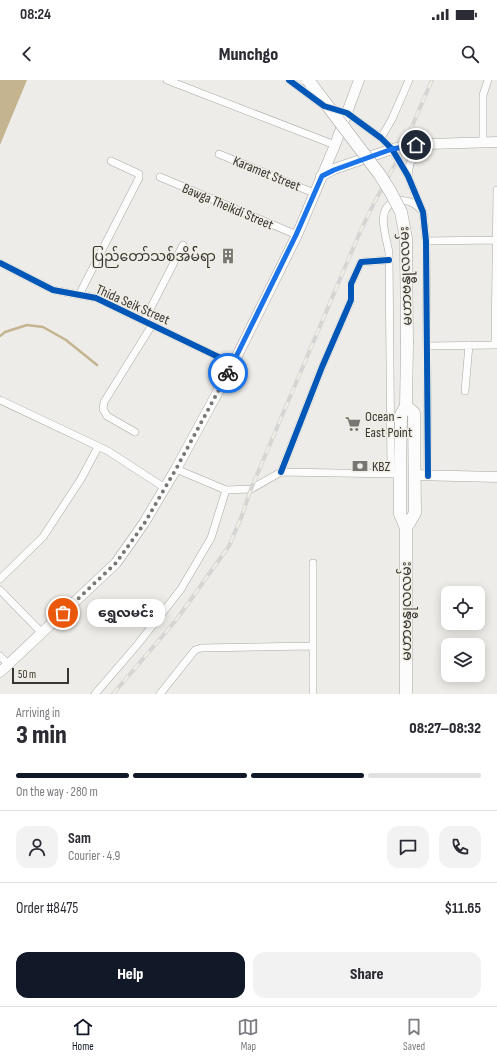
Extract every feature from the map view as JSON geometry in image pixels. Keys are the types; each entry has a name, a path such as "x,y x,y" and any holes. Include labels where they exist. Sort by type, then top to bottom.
{"main road":[{"name":"မဟာဗန္ဓုလလမ်း","path":"308,80 380,175 390,191 401,212 406,238 406,406 401,415 396,474 400,514 406,528 406,694"},
{"path":"0,672 116,563 144,524 176,469 233,364 296,235 335,145 359,80"},
{"path":"322,176 334,170 404,146 497,142"},
{"name":"မဟာဗန္ဓုလလမ်း","path":"406,406 414,413 414,513 406,528"},
{"path":"414,475 497,477"}],"street":[{"path":"167,80 335,145"},
{"path":"289,80 324,106 347,113 381,138 392,149 408,176 423,212 426,241 428,476"},
{"path":"381,138 392,119 409,80"},
{"path":"483,142 483,95 488,80"},
{"path":"408,176 410,163 428,144"},
{"name":"Karamet Street","path":"219,154 314,192"},
{"path":"79,294 139,178 139,174 111,161"},
{"name":"Bawga Theikdi Street","path":"160,177 296,235"},
{"path":"427,346 496,345 497,190"},
{"path":"176,469 226,490 251,489 281,472 396,474 389,260 387,239 382,223 384,212 390,204 402,200 410,201 417,205 423,212"},
{"path":"426,241 496,240"},
{"path":"144,321 183,245"},
{"path":"281,472 322,366 351,300 351,284 361,262 389,260"},
{"name":"Thida Seik Street","path":"0,263 53,290 96,298 233,364"},
{"path":"135,432 107,416 103,409 104,402 152,325"},
{"path":"465,391 469,345"},
{"path":"0,400 108,451 165,488"},
{"path":"0,579 43,537 81,479 98,447"},
{"path":"95,694 138,644 181,589 211,538 226,490"},
{"path":"313,563 313,694"},
{"path":"0,590 42,633"},
{"path":"160,694 195,650 201,648 313,646"},
{"path":"0,656 8,664"}],"shaded area":[{"path":"0,80 27,80 0,145"}],"waterway":[{"path":"0,336 5,332 27,325 43,327 66,340 97,365"}],"railway":[{"path":"113,694 177,619 229,546 251,489 360,232 398,159 432,80"}],"cycle path":[{"path":"289,80 324,106 347,113 381,138 392,149 408,176 423,212 426,241 428,476"},
{"path":"281,472 322,367 351,300 351,284 361,262 389,260"},
{"path":"0,263 53,290 96,298 233,364"}],"way so far":[{"path":"63,613 116,563 144,524 176,469 228,373"}],"place":[{"name":"ပြည်တော်သစ်အိမ််ရာ","path":"228,256"},
{"name":"Ocean - East Point","path":"353,424"},
{"name":"KBZ","path":"360,466"},
{"name":"ရွှေလမင်း","path":"63,613"}],"route":[{"path":"228,373 296,235 322,176 334,170 392,149 416,145"}]}
